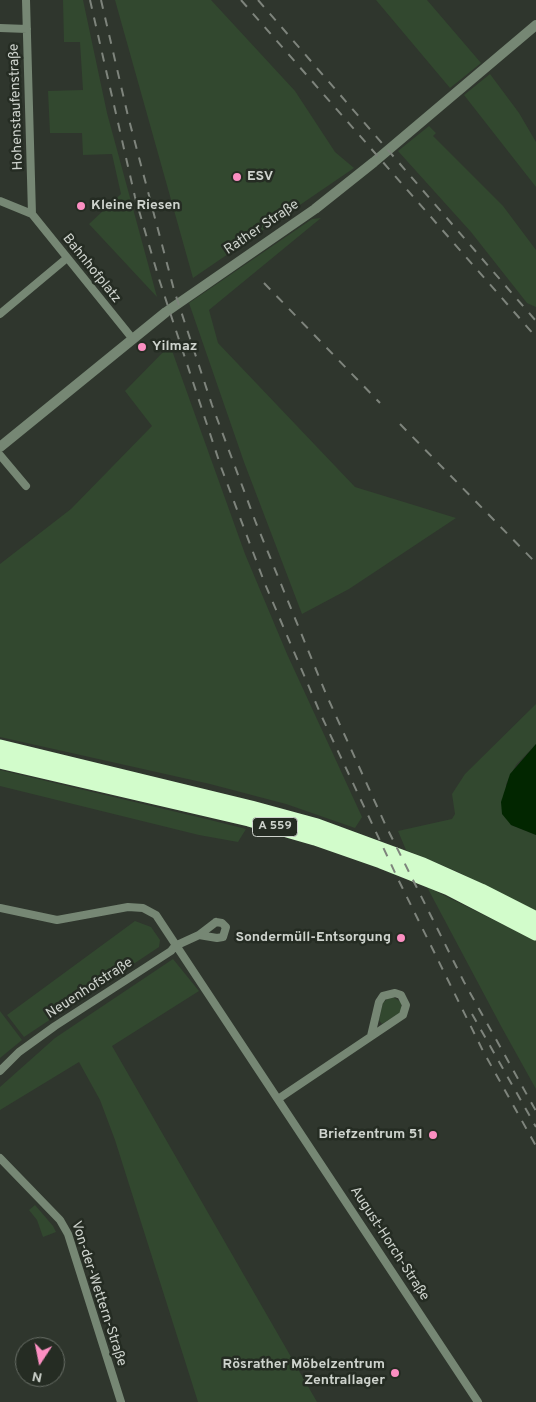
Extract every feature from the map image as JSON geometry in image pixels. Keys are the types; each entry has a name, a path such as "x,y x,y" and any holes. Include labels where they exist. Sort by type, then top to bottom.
{"highway":[{"name":"A 559","path":"0,747 251,808 317,826 423,865 536,919"},
{"name":"A 559","path":"0,761 230,815 315,838 382,861 442,885 536,933"}],"street":[{"name":"Hohenstaufenstraße","path":"26,0 32,214"},
{"name":"Rather Straße","path":"0,447 132,338 225,269 315,208 392,148 536,25"},
{"path":"0,28 27,29"},
{"path":"0,201 32,214"},
{"name":"Bahnhofplatz","path":"32,214 132,338"},
{"path":"0,314 67,258"},
{"path":"0,455 26,486"},
{"name":"August-Horch-Straße","path":"0,908 57,920 128,907 143,908 156,915 164,924 175,946 478,1402"},
{"name":"Neuenhofstraße","path":"0,1071 19,1052 55,1026 171,951 175,946 199,935"},
{"path":"278,1099 403,1015 406,1005 401,995 395,992 383,996 379,1002 371,1036"},
{"name":"Von-der-Wettern-Straße","path":"0,1158 60,1220 68,1234 121,1402"}],"shaded area":[{"path":"63,0 83,0 107,113 157,297 89,224 121,194 112,154 83,155 82,133 50,133 48,91 83,90 80,42 64,42"},
{"path":"115,0 211,0 295,91 335,152 354,168 193,278"},
{"path":"376,0 427,0 481,63 450,88"},
{"path":"490,74 519,113 536,142 536,187 464,95"},
{"path":"429,126 436,133 433,136 503,206 536,250 536,307 527,303 471,232 398,151"},
{"path":"321,218 209,310 218,343 355,487 456,518 349,589 302,614 244,462 189,303 312,219"},
{"path":"170,345 245,554 287,654 362,817 355,828 286,804 210,784 0,737 0,564 71,509 152,426 125,391"},
{"path":"536,704 536,744 516,765 506,784 511,825 536,835 536,911 456,871 406,850 398,831 452,819 455,814 452,794 465,774"},
{"path":"536,744 536,835 511,825 502,814 501,802 510,774"},
{"path":"0,770 246,829 238,842 199,835 0,786"},
{"path":"427,887 536,941 536,1089 501,1026"},
{"path":"135,921 151,927 160,940 159,947 24,1037 7,1015"},
{"path":"173,959 199,991 112,1046 317,1402 198,1402 115,1140 100,1100 79,1062 0,1110 0,1087 55,1038"},
{"path":"393,997 401,1002 401,1012 382,1024 379,1020 383,1003 388,998"},
{"path":"0,1011 22,1040 0,1058"},
{"path":"35,1205 56,1232 43,1237 37,1220 29,1210"}],"railway":[{"path":"90,0 135,197 159,279 221,467 265,584 321,715 398,879 483,1051 536,1146"},
{"path":"101,0 128,116 174,290 212,405 256,523 326,694 385,824 464,982 536,1111"},
{"path":"241,0 536,337"},
{"path":"258,0 536,321"},
{"path":"264,283 380,403"},
{"path":"400,424 536,563"},
{"path":"472,1014 536,1127"}],"place":[{"name":"ESV","path":"237,177"},
{"name":"Kleine Riesen","path":"81,206"},
{"name":"Yilmaz","path":"142,347"},
{"name":"Sondermüll-Entsorgung","path":"401,938"},
{"name":"Briefzentrum 51","path":"433,1135"},
{"name":"Rösrather Möbelzentrum Zentrallager","path":"395,1373"}]}
